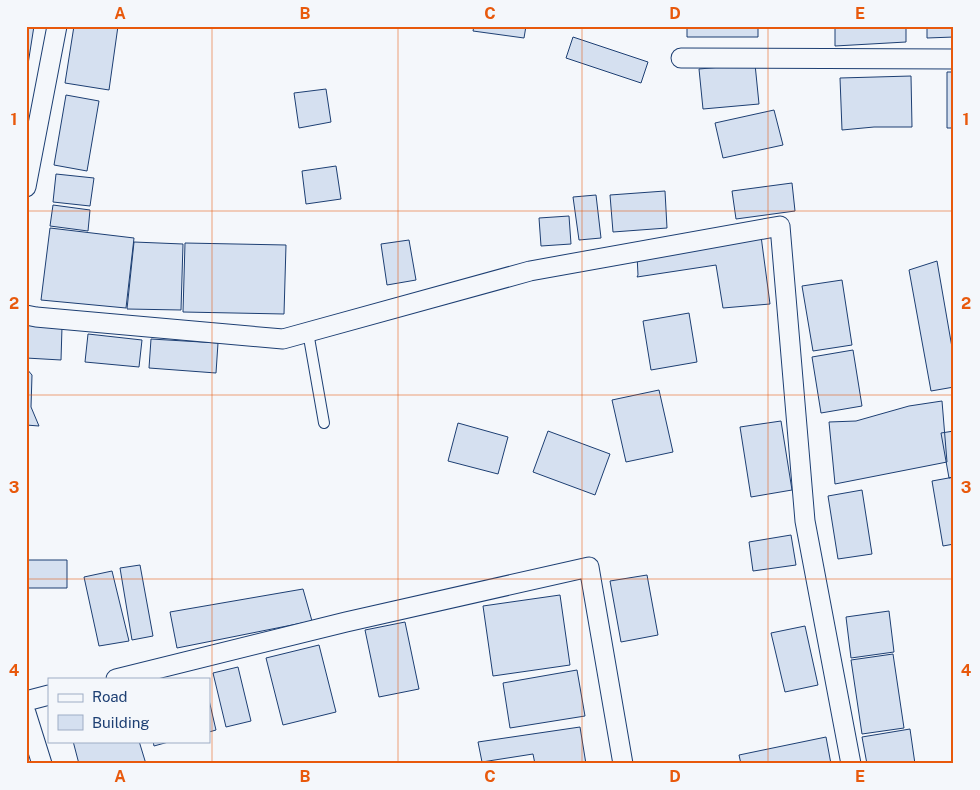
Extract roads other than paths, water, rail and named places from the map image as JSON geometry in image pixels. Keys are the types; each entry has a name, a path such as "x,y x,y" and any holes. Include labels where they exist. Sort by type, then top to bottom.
{"street":[{"path":"26,187 57,26"},
{"path":"681,58 954,59"},
{"path":"26,315 283,339 530,271 780,226 804,521 851,764"},
{"path":"120,678 337,625 589,567 623,764"},
{"path":"26,701 48,695"},
{"path":"26,713 42,764"}],"lane":[{"path":"308,332 324,423"}]}
